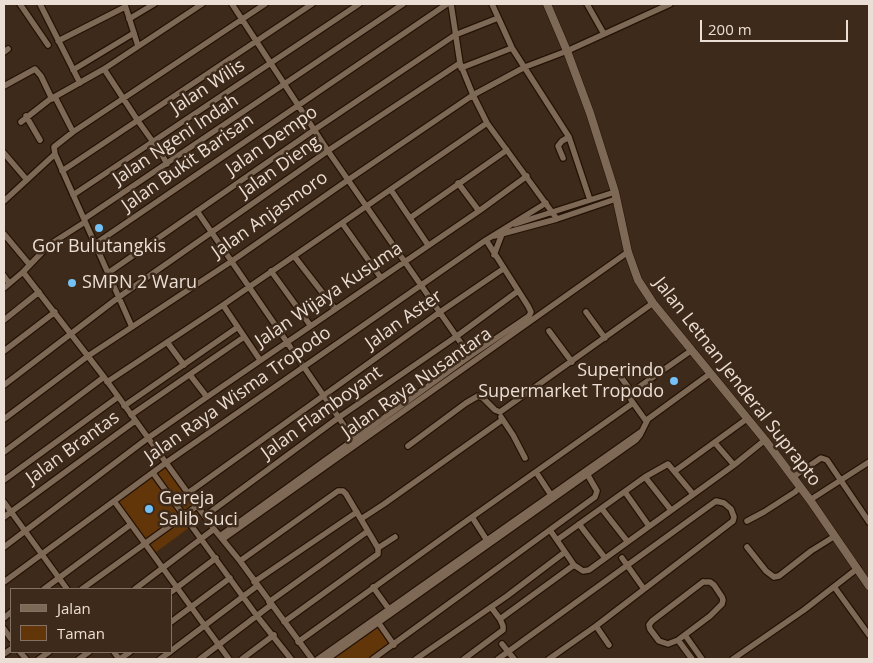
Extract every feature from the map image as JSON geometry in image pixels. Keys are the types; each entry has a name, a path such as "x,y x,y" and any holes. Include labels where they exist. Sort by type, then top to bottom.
{"main road":[{"name":"Jalan Letnan Jenderal Suprapto","path":"547,4 568,51 590,113 615,196 628,252 638,280 653,303 766,440 868,582"}],"street":[{"path":"20,4 48,45"},
{"path":"40,4 80,84"},
{"path":"129,19 154,4"},
{"path":"20,122 26,116 104,69 202,4"},
{"path":"232,4 328,151 470,356"},
{"path":"132,327 62,171 54,148 73,132 265,4"},
{"path":"62,171 312,4"},
{"name":"Jalan Wilis","path":"73,195 359,4"},
{"name":"Jalan Ngeni Indah","path":"6,285 23,272 49,245 403,4"},
{"name":"Jalan Bukit Barisan","path":"95,244 447,4"},
{"path":"451,4 461,66 471,97 487,123 557,219"},
{"path":"492,4 512,48 569,137 590,200"},
{"path":"587,4 604,34"},
{"name":"Jalan Anjasmoro","path":"4,420 88,356 232,261 471,97 525,67 568,51 670,4"},
{"path":"58,41 125,5 138,46"},
{"name":"Jalan Dempo","path":"108,273 455,35 498,18"},
{"path":"73,70 134,33"},
{"name":"Jalan Dieng","path":"4,385 118,296 328,151 461,66 512,48"},
{"path":"4,86 35,69 41,76 73,132"},
{"path":"104,69 161,152 167,164"},
{"path":"26,116 40,140"},
{"path":"4,452 105,379 167,342 223,305 487,123"},
{"path":"562,158 558,146 569,137"},
{"path":"410,218 507,150"},
{"path":"4,153 27,180"},
{"path":"4,201 55,154"},
{"name":"Jalan Wijaya Kusuma","path":"4,547 148,438 310,325 479,212 527,176"},
{"path":"458,183 479,212"},
{"path":"391,190 428,245"},
{"path":"506,227 590,200 615,196"},
{"path":"492,236 557,219 615,196"},
{"path":"506,227 546,202"},
{"path":"197,211 354,440"},
{"path":"342,223 381,278"},
{"name":"Jalan Raya Wisma Tropodo","path":"4,582 167,462 506,227"},
{"path":"4,234 30,264"},
{"path":"494,255 502,234"},
{"path":"222,536 470,356 525,320 530,314 530,309 486,240"},
{"name":"Jalan Raya Nusantara","path":"222,536 628,252"},
{"path":"294,256 334,309"},
{"name":"Jalan Aster","path":"188,493 503,269"},
{"path":"23,272 71,333 167,462 214,530 222,536 312,659"},
{"path":"271,272 310,325"},
{"path":"4,276 6,285"},
{"name":"Jalan Flamboyant","path":"205,516 338,418 457,336 518,291"},
{"path":"4,320 39,292"},
{"path":"500,412 653,303"},
{"path":"223,305 260,360"},
{"path":"4,351 55,312"},
{"path":"586,312 605,338"},
{"path":"124,406 238,327"},
{"path":"549,331 572,362"},
{"path":"131,415 244,337"},
{"path":"167,342 184,365"},
{"path":"646,421 628,395 631,391 692,350"},
{"path":"318,659 390,611 586,473 642,431 646,421 711,373"},
{"path":"190,375 207,397"},
{"path":"620,376 631,391"},
{"path":"4,480 118,396"},
{"path":"408,446 478,396 500,412"},
{"path":"298,642 633,403"},
{"path":"500,412 502,420 526,458"},
{"path":"675,471 748,418"},
{"path":"361,519 502,420"},
{"name":"Jalan Brantas","path":"4,518 136,421"},
{"path":"550,530 574,565 586,571 734,466 766,440"},
{"path":"715,443 734,466"},
{"path":"793,477 822,458 828,460 869,522"},
{"path":"810,500 869,462"},
{"path":"557,540 645,477 668,464 693,494"},
{"path":"153,472 289,659"},
{"path":"536,472 551,495"},
{"path":"488,542 551,495 586,473"},
{"path":"373,659 596,495 597,491 586,473"},
{"path":"645,477 671,510"},
{"path":"747,521 764,512 800,487"},
{"path":"240,561 339,491 343,491 346,494 378,551"},
{"path":"625,492 649,526"},
{"path":"114,501 163,569 174,590 191,608 229,659"},
{"path":"4,502 40,555 66,588"},
{"path":"498,659 716,502 724,504 731,509 734,517 733,521 596,626 549,659"},
{"path":"83,588 197,506"},
{"path":"602,509 628,541"},
{"path":"172,650 256,584 357,512"},
{"path":"472,517 488,542"},
{"path":"580,524 605,558"},
{"path":"45,588 130,525"},
{"path":"136,588 214,530"},
{"path":"200,659 257,616 270,603 368,531"},
{"path":"747,547 766,571 774,577 779,576 811,551 835,536"},
{"path":"284,622 395,537"},
{"path":"416,659 491,607 565,552"},
{"path":"174,590 216,558"},
{"path":"622,558 644,589"},
{"path":"500,619 574,565"},
{"path":"733,659 835,588 858,568"},
{"path":"172,621 230,578"},
{"path":"703,582 710,582 720,593 723,600 722,604 678,640 668,644 659,641 649,625 703,582"},
{"path":"373,587 390,611"},
{"path":"835,588 869,635"},
{"path":"464,659 503,630 500,619 491,607"},
{"path":"327,659 390,611"},
{"path":"378,622 394,645"},
{"path":"596,626 609,645"},
{"path":"685,635 702,659"},
{"path":"242,659 274,636"},
{"path":"678,640 692,659"},
{"path":"502,644 514,659"}],"green space":[{"path":"167,462 205,516 152,555 114,501"},
{"path":"378,622 394,645 373,659 327,659"}],"place":[{"name":"Gor Bulutangkis","path":"99,228"},
{"name":"SMPN 2 Waru","path":"72,283"},
{"name":"Superindo Supermarket Tropodo","path":"674,381"},
{"name":"Gereja Salib Suci","path":"149,509"}]}
